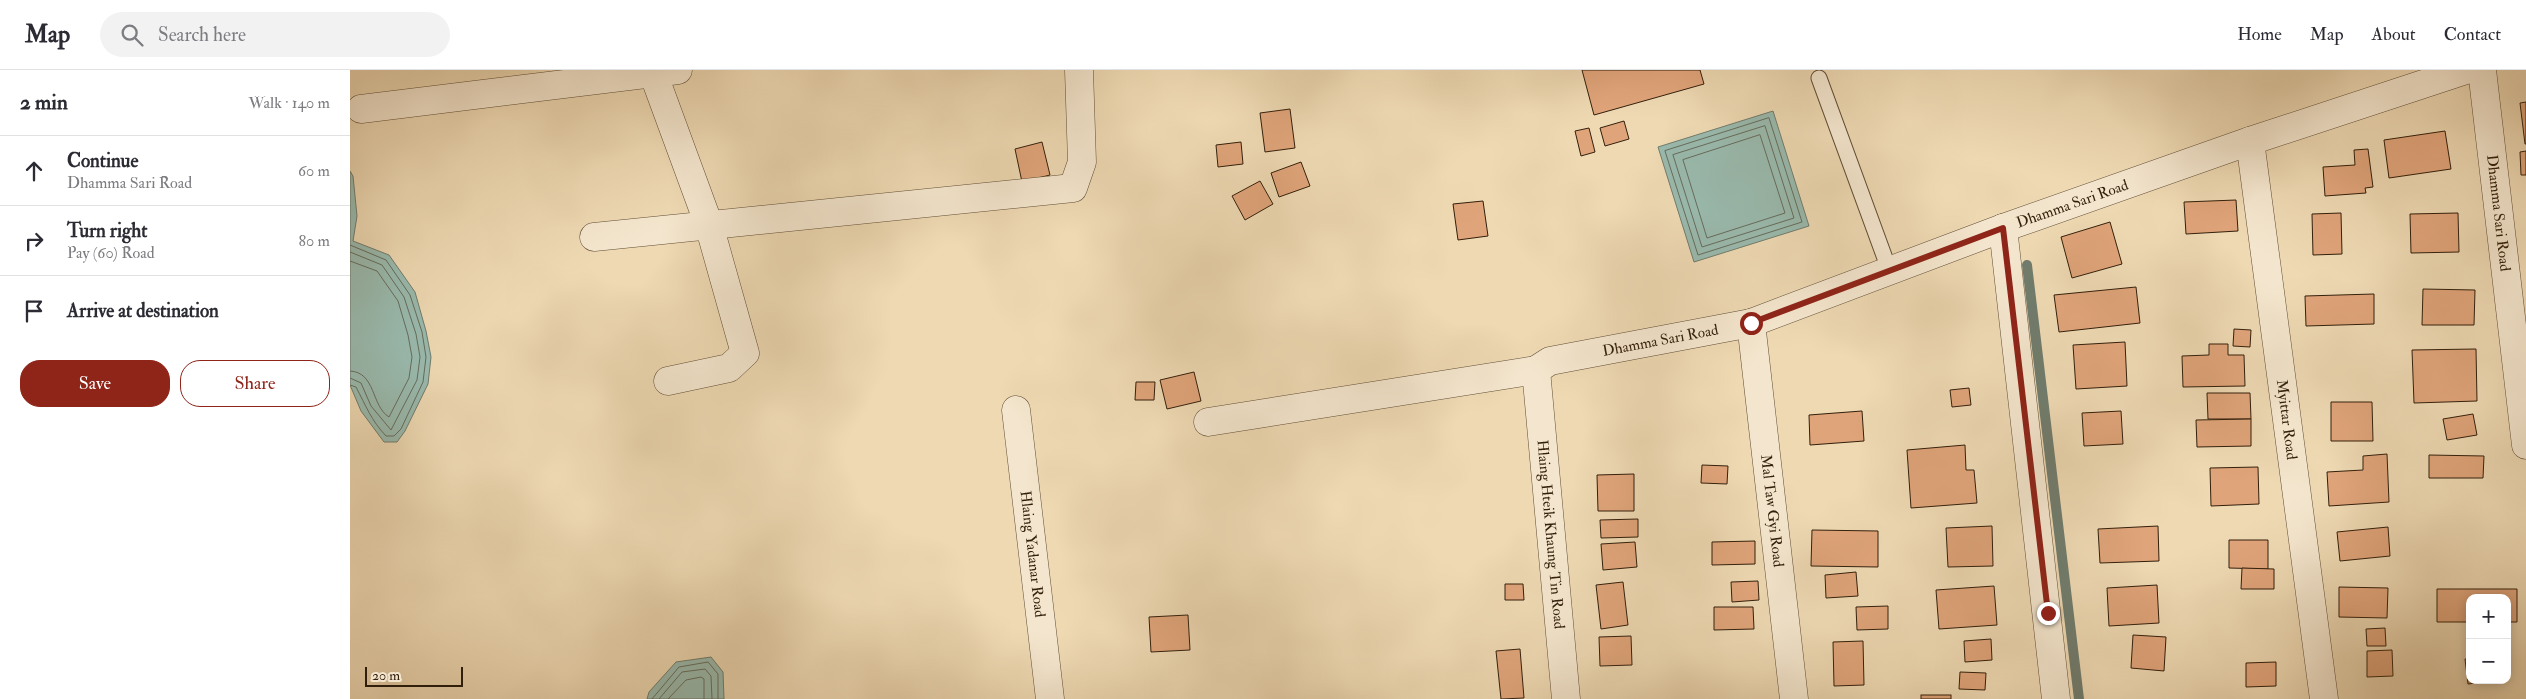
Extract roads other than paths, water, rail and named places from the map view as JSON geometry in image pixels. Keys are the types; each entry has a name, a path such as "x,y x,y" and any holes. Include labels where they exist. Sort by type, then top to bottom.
{"street":[{"path":"594,237 1073,188 1082,162 1079,70"},
{"name":"Dhamma Sari Road","path":"1208,422 1536,370 1550,361 1751,323 2003,228 2250,141 2466,70"},
{"name":"Dhamma Sari Road","path":"2482,70 2526,445"},
{"path":"360,109 661,71 709,225 745,353 729,368 668,381"},
{"name":"Myittar Road","path":"2250,141 2324,699"},
{"path":"2003,228 2056,699"},
{"name":"Mal Taw Gyi Road","path":"1751,323 1794,699"},
{"name":"Hlaing Hteik Khaung Tin Road","path":"1536,370 1566,699"},
{"name":"Hlaing Yadanar Road","path":"1016,410 1050,699"}],"lane":[{"path":"1819,78 1890,272"}],"water":[{"path":"1773,111 1809,226 1694,262 1658,147"},
{"path":"350,171 353,176 357,216 353,241 389,255 415,292 431,357 428,384 405,431 397,442 384,442 361,411 350,385"},
{"path":"711,657 723,672 724,699 647,699 649,692 676,662"}],"waterway":[{"path":"2027,265 2079,699"}]}
